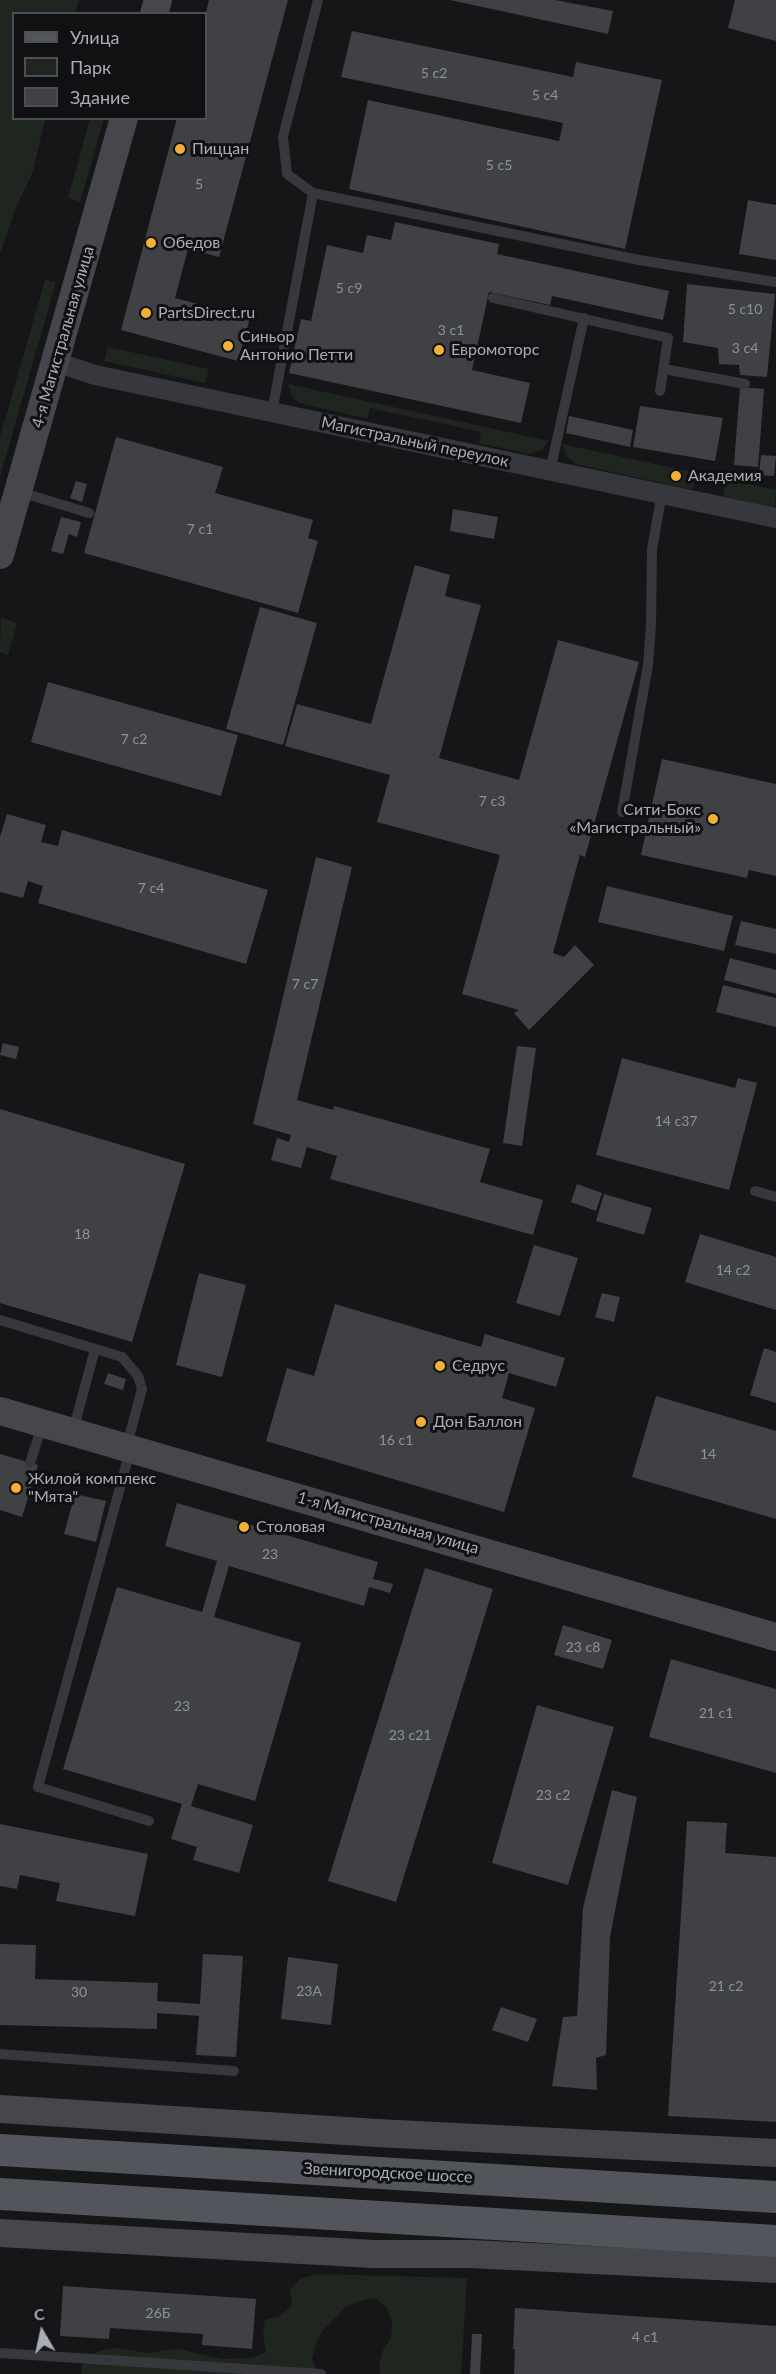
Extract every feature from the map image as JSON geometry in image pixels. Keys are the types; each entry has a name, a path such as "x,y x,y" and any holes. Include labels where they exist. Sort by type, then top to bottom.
{"main road":[{"name":"4-я Магистральная улица","path":"0,555 123,120"},
{"name":"1-я Магистральная улица","path":"0,1411 776,1637"},
{"path":"0,2109 377,2133 776,2153"},
{"name":"Звенигородское шоссе","path":"0,2150 776,2197"},
{"path":"0,2194 776,2241"},
{"path":"0,2233 373,2254 471,2254 776,2269"}],"street":[{"name":"Магистральный переулок","path":"55,362 95,375 776,518"}],"lane":[{"path":"318,0 283,137 287,174 313,193 639,260 776,282"},
{"path":"272,412 313,193"},
{"path":"493,298 668,338 660,391"},
{"path":"550,471 584,318"},
{"path":"664,369 745,384"},
{"path":"19,492 89,513"},
{"path":"622,812 648,665 652,549 662,493"},
{"path":"755,1191 776,1197"},
{"path":"0,1320 122,1357 138,1376 142,1389 129,1447 38,1788 149,1821"},
{"path":"73,1431 95,1348"},
{"path":"30,1463 42,1423"},
{"path":"0,2054 234,2071"},
{"path":"0,2353 321,2374"}],"green space":[{"path":"0,0 79,0 75,12 12,12 12,120 45,120 33,172 17,205 0,254"},
{"path":"90,120 104,120 80,202 68,198"},
{"path":"45,280 56,282 0,477 0,437"},
{"path":"108,347 209,369 205,383 104,361"},
{"path":"288,384 549,441 542,450 529,454 479,443 481,432 370,408 367,419 299,403 293,398"},
{"path":"563,444 696,473 693,490 576,464 566,456"},
{"path":"726,479 776,490 775,508 723,496"},
{"path":"1,618 17,623 8,655 0,652"},
{"path":"316,2274 467,2278 461,2374 380,2374 379,2365 383,2350 391,2338 392,2323 387,2308 375,2298 346,2307 323,2330 312,2359 318,2374 82,2374 81,2368 89,2355 118,2348 147,2353 178,2349 222,2359 252,2358 266,2352 263,2336 265,2320 280,2316 292,2305 290,2290 300,2279"}],"building":[{"path":"209,0 288,0 219,257 188,249 175,298 250,318 238,361 121,330 176,120 207,120 206,12"},
{"path":"450,0 555,0 613,11 608,34"},
{"path":"735,0 776,0 776,41 728,28"},
{"path":"352,31 573,77 576,62 662,80 625,249 349,189 368,100 559,141 563,123 341,77"},
{"path":"748,200 776,205 776,260 739,254"},
{"path":"395,222 499,244 497,254 669,291 663,320 552,296 550,305 489,292 472,370 530,383 521,423 289,373 301,319 311,321 327,245 363,253 367,235 391,240"},
{"path":"687,284 775,294 767,377 740,375 739,365 719,364 718,348 683,342"},
{"path":"740,387 764,389 758,467 734,465"},
{"path":"640,406 723,418 715,461 633,447"},
{"path":"569,416 633,430 630,447 566,433"},
{"path":"116,437 223,467 215,493 313,520 308,538 318,541 298,613 84,553"},
{"path":"761,455 776,456 774,476 759,475"},
{"path":"76,481 87,484 82,502 70,498"},
{"path":"453,509 498,517 494,539 450,531"},
{"path":"61,517 81,522 77,537 69,534 63,554 51,551"},
{"path":"415,565 450,575 445,596 481,605 439,758 519,780 558,640 639,662 585,857 580,855 553,953 564,957 575,945 594,965 529,1030 514,1013 519,1010 462,994 500,855 377,822 390,775 285,746 297,704 371,724"},
{"path":"260,607 317,623 283,745 226,729"},
{"path":"48,682 238,735 221,796 31,742"},
{"name":"Сити-Бокс «Магистральный»","path":"662,759 776,784 776,876 749,870 747,878 641,855"},
{"path":"7,814 46,825 41,842 58,846 62,830 268,890 246,964 38,903 43,886 28,881 23,898 0,892 0,837"},
{"path":"316,857 352,867 297,1100 333,1110 334,1106 490,1149 480,1182 543,1200 533,1235 330,1179 337,1156 307,1147 301,1168 271,1160 277,1138 289,1142 291,1135 253,1124"},
{"path":"607,886 733,916 724,951 598,922"},
{"path":"741,921 776,929 776,954 735,945"},
{"path":"730,958 776,970 776,994 724,980"},
{"path":"723,985 776,998 776,1027 716,1012"},
{"path":"3,1043 19,1047 16,1059 0,1055"},
{"path":"517,1046 536,1048 522,1146 503,1143"},
{"path":"622,1058 735,1088 738,1078 757,1083 729,1190 596,1155"},
{"path":"0,1109 185,1164 132,1342 0,1303"},
{"path":"577,1184 602,1193 596,1211 571,1202"},
{"path":"604,1194 652,1208 644,1235 596,1221"},
{"path":"700,1234 776,1257 776,1310 685,1282"},
{"path":"534,1245 578,1258 560,1316 516,1303"},
{"path":"199,1273 246,1285 222,1377 176,1365"},
{"path":"602,1293 620,1297 614,1322 595,1317"},
{"path":"335,1304 481,1347 485,1334 565,1358 556,1387 509,1373 502,1398 535,1408 504,1512 266,1441 287,1368 314,1376"},
{"path":"764,1348 776,1352 776,1403 750,1395"},
{"path":"108,1373 126,1379 123,1390 104,1384"},
{"path":"656,1396 776,1431 776,1519 632,1477"},
{"name":"Жилой комплекс \"Мята\"","path":"0,1454 38,1465 22,1517 0,1510"},
{"path":"75,1494 106,1501 96,1542 64,1534"},
{"path":"177,1503 378,1562 373,1579 393,1584 390,1593 369,1587 364,1606 229,1566 214,1617 301,1643 255,1801 198,1784 191,1806 253,1825 239,1873 193,1860 197,1847 171,1839 182,1804 63,1769 117,1587 202,1612 217,1561 165,1546"},
{"path":"425,1568 493,1589 396,1902 328,1881"},
{"path":"563,1625 612,1640 603,1669 554,1655"},
{"path":"671,1659 776,1689 776,1773 649,1737"},
{"path":"537,1705 614,1727 568,1885 492,1863"},
{"path":"612,1790 637,1797 610,1937 606,2055 596,2058 597,2090 552,2086 563,2017 577,2016 583,1908"},
{"path":"687,1821 727,1823 725,1853 776,1857 776,2122 668,2116"},
{"path":"0,1824 148,1854 135,1916 56,1901 60,1883 20,1875 17,1889 0,1886"},
{"path":"0,1944 36,1945 35,1979 158,1983 157,2001 200,2004 203,1954 243,1956 236,2057 196,2055 199,2016 157,2013 157,2029 0,2025"},
{"path":"288,1957 338,1964 331,2025 281,2019"},
{"path":"501,2007 537,2019 528,2042 492,2030"},
{"path":"63,2286 256,2299 252,2349 202,2345 203,2334 110,2328 109,2339 60,2336"},
{"path":"515,2308 776,2326 776,2374 514,2374"},
{"path":"472,2334 482,2334 480,2374 470,2374"}],"place":[{"name":"Пиццан","path":"180,149"},
{"name":"Обедов","path":"151,243"},
{"name":"PartsDirect.ru","path":"146,313"},
{"name":"Синьор Антонио Петти","path":"228,346"},
{"name":"Евромоторс","path":"439,350"},
{"name":"Академия","path":"676,476"},
{"name":"Сити-Бокс «Магистральный»","path":"713,819"},
{"name":"Седрус","path":"440,1366"},
{"name":"Дон Баллон","path":"421,1422"},
{"name":"Жилой комплекс \"Мята\"","path":"16,1488"},
{"name":"Столовая","path":"244,1527"}]}
